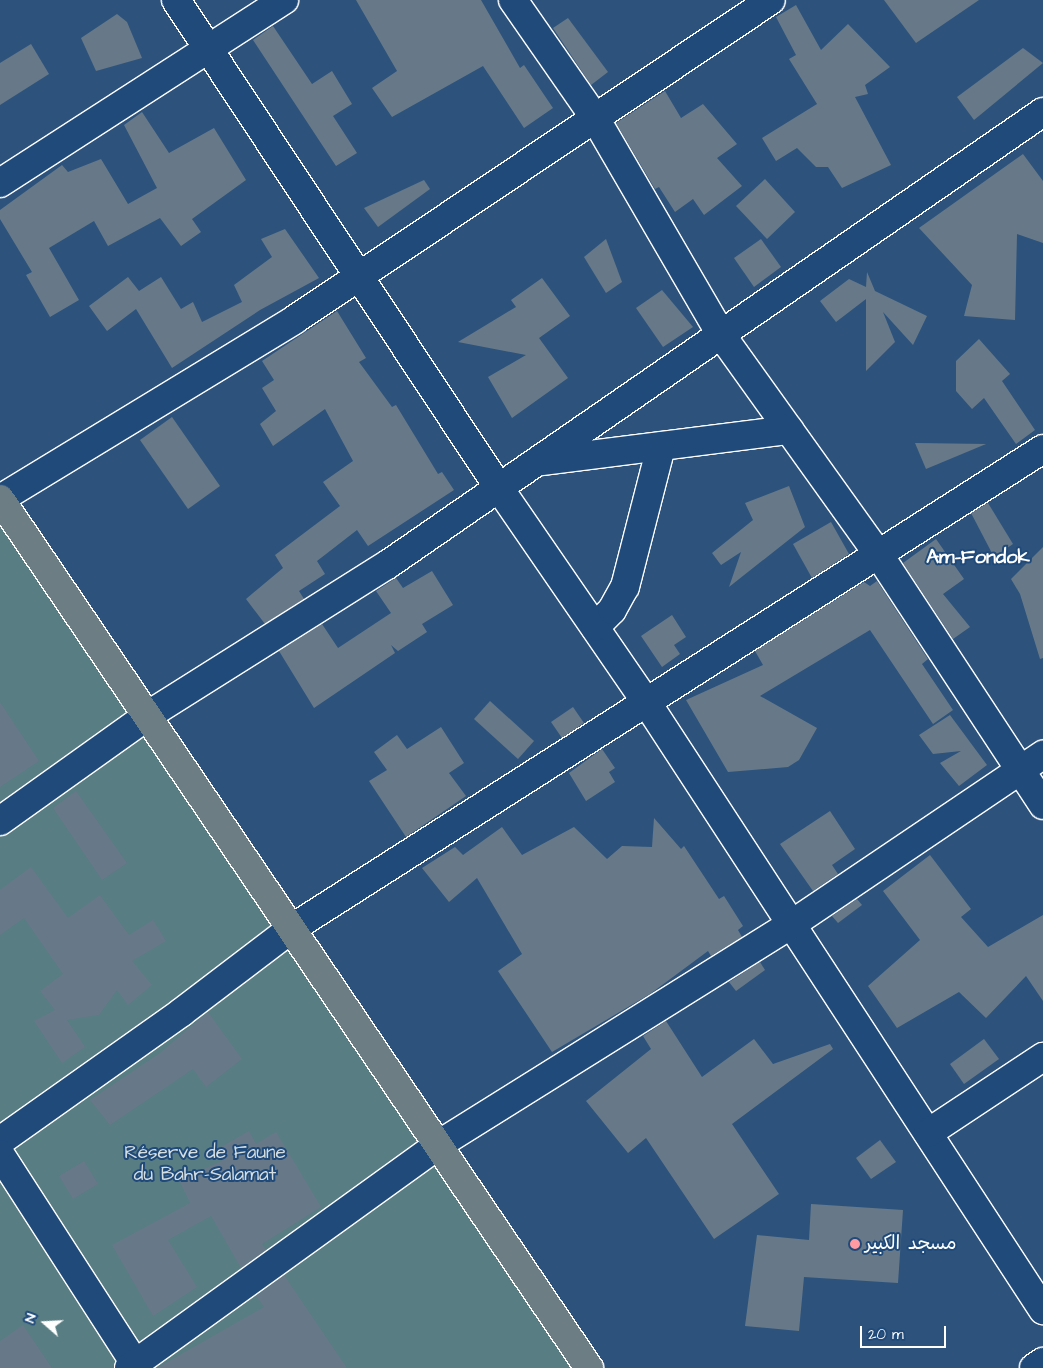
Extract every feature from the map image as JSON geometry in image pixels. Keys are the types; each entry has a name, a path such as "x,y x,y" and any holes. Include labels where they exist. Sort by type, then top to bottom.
{"main road":[{"path":"0,499 438,1145 580,1365"}],"street":[{"path":"176,0 499,488 647,703 1043,1310"},
{"path":"0,184 284,0"},
{"path":"513,0 595,118 722,336 879,555 1043,806"},
{"path":"0,499 360,276 771,0"},
{"path":"0,821 147,716 538,462 1043,112"},
{"path":"538,462 789,430"},
{"path":"595,627 612,610 625,587 661,446"},
{"path":"0,1141 182,1012 291,929 1043,449"},
{"path":"0,1154 134,1367 438,1145 792,924 1043,755"},
{"path":"928,1132 1043,1057"},
{"path":"1034,1368 1043,1362"}],"green space":[{"name":"Réserve de Faune du Bahr-Salamat","path":"0,501 591,1368 0,1368"}],"building":[{"path":"356,0 481,0 520,68 524,65 553,108 524,128 483,66 392,117 372,88 397,71"},
{"path":"884,0 979,0 916,43"},
{"path":"796,5 821,50 848,24 890,67 865,85 868,94 855,97 891,165 842,188 828,167 816,167 797,148 776,161 762,138 817,104 789,59 796,55 776,17"},
{"path":"117,14 127,22 142,58 96,71 81,38"},
{"path":"568,18 608,72 591,85 553,28"},
{"path":"273,26 312,84 332,71 352,104 333,116 357,153 336,166 253,40"},
{"path":"31,44 49,74 0,105 0,63"},
{"path":"1023,48 1043,63 974,120 957,97"},
{"path":"665,91 681,118 703,104 737,144 717,158 742,186 704,215 693,199 675,212 659,187 655,189 616,123"},
{"path":"142,112 169,153 214,128 246,180 192,219 201,232 181,246 160,218 108,246 94,221 49,248 79,300 50,317 26,275 32,272 0,219 0,210 62,165 68,172 101,159 128,204 157,188 124,125"},
{"path":"1023,154 1043,181 1043,243 1017,234 1015,320 964,316 972,285 919,228"},
{"path":"765,179 795,212 767,239 736,206"},
{"path":"424,180 430,189 378,227 364,208"},
{"path":"285,229 319,278 260,310 172,368 136,309 107,331 89,306 128,277 139,291 161,277 181,309 193,302 202,322 242,302 234,285 272,257 261,239"},
{"path":"606,239 622,282 606,293 584,257"},
{"path":"761,239 781,267 754,287 734,258"},
{"path":"867,272 875,291 927,316 913,345 883,312 895,342 866,371 866,299 836,322 820,301 849,279 866,287"},
{"path":"542,278 570,316 539,338 568,378 512,418 488,377 526,355 458,342 516,307 511,300"},
{"path":"662,290 693,327 663,347 636,308"},
{"path":"337,311 366,358 359,362 392,407 396,405 438,474 442,472 454,490 368,546 357,530 317,561 325,574 299,591 304,599 265,624 246,599 283,568 275,555 340,506 323,482 353,461 325,409 273,446 260,424 276,411 262,388 274,380 262,361"},
{"path":"979,339 1010,374 1002,381 1035,430 1016,444 984,398 972,409 956,391 956,361"},
{"path":"172,417 220,486 188,509 140,440"},
{"path":"915,443 986,444 926,469"},
{"path":"789,486 805,527 729,587 741,552 721,565 712,553 753,520 745,503"},
{"path":"988,503 1013,544 994,557 971,513"},
{"path":"831,522 849,554 812,578 793,544"},
{"path":"936,539 964,579 943,594 970,627 953,639 903,563"},
{"path":"1043,547 1043,658 1040,659 1020,594 1011,579"},
{"path":"432,571 453,605 422,624 427,632 398,651 391,645 395,653 314,708 279,651 322,624 338,648 391,613 376,591 396,578 403,588"},
{"path":"877,581 928,659 922,664 953,710 933,724 870,630 760,696 817,728 799,760 788,767 728,772 686,700 763,665 755,651 864,582 870,586"},
{"path":"672,615 686,637 674,645 680,654 662,667 641,636"},
{"path":"490,701 534,741 518,759 474,719"},
{"path":"0,702 39,761 0,787"},
{"path":"573,707 584,723 562,738 551,722"},
{"path":"950,715 987,765 959,786 940,763 961,751 933,754 919,735"},
{"path":"441,727 464,763 449,773 466,796 406,837 369,781 387,770 374,752 397,735 407,749"},
{"path":"602,749 615,768 609,772 615,782 586,801 569,773"},
{"path":"76,791 127,863 102,880 53,808"},
{"path":"830,811 855,849 832,865 838,874 813,891 780,844"},
{"path":"654,818 681,849 684,846 719,899 724,896 743,926 738,930 742,937 711,956 708,951 650,994 552,1052 498,971 522,954 477,878 449,902 422,868 455,847 463,855 502,827 522,855 574,827 607,859 622,846 652,847"},
{"path":"930,855 971,909 961,917 988,947 1043,915 1043,1001 1026,976 986,1018 959,992 897,1028 868,986 920,940 883,891"},
{"path":"31,867 68,918 100,895 129,935 153,920 166,941 132,961 152,985 128,1005 117,990 99,1015 67,1020 85,1047 62,1063 34,1021 55,1010 40,991 63,974 24,918 0,935 0,890"},
{"path":"857,899 862,905 838,923 832,916"},
{"path":"760,962 765,970 736,991 729,982"},
{"path":"208,1012 242,1059 206,1087 193,1069 110,1125 90,1100 160,1053"},
{"path":"666,1021 702,1077 754,1039 773,1064 830,1044 833,1049 732,1124 779,1194 714,1239 646,1138 628,1153 586,1101 651,1049 643,1036"},
{"path":"984,1039 999,1059 964,1084 950,1064"},
{"path":"249,1131 256,1144 276,1132 321,1207 262,1244 266,1250 241,1268 211,1216 168,1240 197,1287 153,1316 112,1245 190,1203 179,1180 222,1161 216,1150"},
{"path":"880,1140 896,1162 871,1179 856,1158"},
{"path":"84,1161 98,1184 73,1199 59,1176"},
{"path":"811,1204 903,1210 898,1283 804,1277 799,1331 745,1326 757,1235 809,1240"},
{"path":"284,1275 347,1368 157,1368 264,1307 256,1296"},
{"path":"23,1325 52,1368 0,1368 0,1341"}],"place":[{"name":"مسجد الكبير","path":"855,1244"}],"district":[{"name":"Am-Fondok","path":"978,557"}]}
